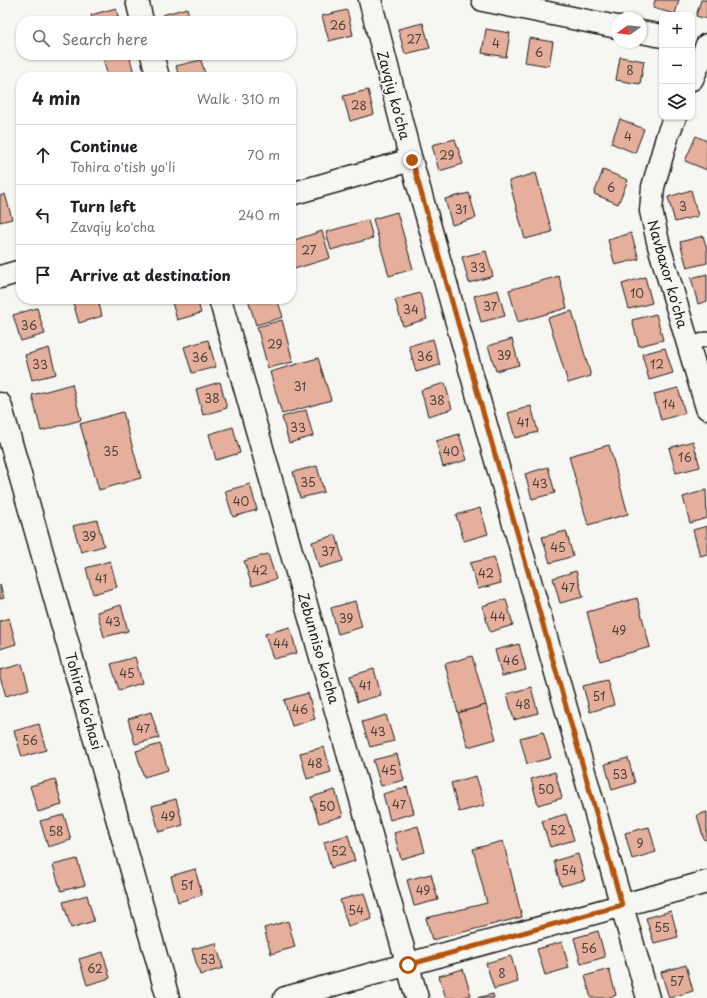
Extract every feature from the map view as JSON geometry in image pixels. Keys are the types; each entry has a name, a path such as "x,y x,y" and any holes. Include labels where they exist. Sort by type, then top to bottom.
{"street":[{"path":"137,0 141,16"},
{"name":"Zavqiy ko'cha","path":"370,0 412,160 648,998"},
{"path":"483,0 611,26"},
{"path":"647,33 659,35"},
{"path":"695,43 707,45 695,73"},
{"path":"153,60 157,72"},
{"name":"Navbaxor ko'cha","path":"675,120 668,134 653,187 651,211 660,246 698,342 707,408"},
{"path":"296,193 412,160"},
{"path":"0,277 16,272"},
{"name":"Zebunniso ko'cha","path":"221,304 417,998"},
{"name":"Tohira ko'chasi","path":"0,404 168,998"},
{"path":"285,998 707,882"}],"building":[{"path":"655,0 679,0 676,12 668,12 653,8"},
{"path":"701,0 707,0 707,19 696,16"},
{"path":"116,8 118,16 91,16"},
{"path":"187,8 189,16 162,16"},
{"path":"347,10 353,35 329,41 322,16"},
{"path":"423,23 430,48 405,54 398,29"},
{"path":"486,29 510,33 506,57 482,53"},
{"path":"529,38 553,42 549,66 525,62"},
{"path":"620,57 644,61 640,84 616,80"},
{"path":"103,60 130,60 134,72 107,72"},
{"path":"201,60 205,72 178,72 176,66"},
{"path":"368,90 374,114 350,121 343,96"},
{"path":"620,119 644,129 635,153 611,143"},
{"path":"696,136 707,141 707,170 685,161"},
{"path":"455,139 463,164 439,171 432,145"},
{"path":"603,170 628,180 618,204 594,194"},
{"path":"536,173 552,232 525,239 509,181"},
{"path":"691,190 698,216 675,222 668,197"},
{"path":"469,193 476,218 452,225 445,199"},
{"path":"5,194 12,219 0,222 0,196"},
{"path":"397,212 413,269 389,276 373,219"},
{"path":"368,220 373,238 331,250 326,232"},
{"path":"322,231 330,258 296,268 296,239"},
{"path":"631,233 639,259 615,265 608,240"},
{"path":"703,236 707,249 707,263 687,268 680,242"},
{"path":"486,251 493,276 469,283 462,257"},
{"path":"707,274 707,301 698,304 691,278"},
{"path":"559,276 567,308 518,322 509,290"},
{"path":"645,277 652,303 629,309 622,284"},
{"path":"498,290 505,316 481,322 474,296"},
{"path":"420,293 427,319 403,326 395,300"},
{"path":"73,304 99,304 102,316 79,323"},
{"path":"172,304 198,304 201,313 177,320"},
{"path":"250,304 279,304 283,317 256,325"},
{"path":"37,308 45,334 21,341 13,315"},
{"path":"572,311 591,376 568,383 548,318"},
{"path":"656,314 663,340 639,346 632,320"},
{"path":"282,320 293,362 268,368 257,327"},
{"path":"433,339 440,365 416,372 409,346"},
{"path":"512,339 519,365 496,371 488,346"},
{"path":"208,340 216,367 192,373 184,347"},
{"path":"49,348 56,374 32,380 25,355"},
{"path":"665,348 673,373 649,380 642,354"},
{"path":"318,358 331,400 282,414 270,372"},
{"path":"220,382 227,408 203,415 196,389"},
{"path":"445,383 452,409 428,416 421,390"},
{"path":"72,384 81,420 41,431 32,395"},
{"path":"678,388 685,413 661,420 654,394"},
{"path":"531,406 538,432 515,438 508,413"},
{"path":"306,410 313,436 289,443 282,417"},
{"path":"123,412 141,478 99,490 80,424"},
{"path":"233,427 240,453 216,460 209,434"},
{"path":"459,434 467,460 443,467 436,441"},
{"path":"693,441 700,467 676,473 669,448"},
{"path":"609,445 628,514 588,525 569,456"},
{"path":"317,466 324,492 300,498 293,472"},
{"path":"548,467 555,493 532,499 525,474"},
{"path":"250,484 257,510 233,517 225,491"},
{"path":"706,490 707,518 690,523 683,497"},
{"path":"480,508 488,534 464,541 456,515"},
{"path":"97,520 104,546 81,552 73,526"},
{"path":"707,526 707,554 700,556 693,530"},
{"path":"566,531 573,556 550,563 542,537"},
{"path":"336,535 343,561 319,568 312,542"},
{"path":"268,554 276,579 252,586 244,561"},
{"path":"494,557 501,583 478,589 470,563"},
{"path":"110,561 117,587 93,594 86,568"},
{"path":"576,571 583,597 560,603 553,578"},
{"path":"0,585 4,598 0,599"},
{"path":"637,598 650,647 600,661 587,612"},
{"path":"506,599 513,625 490,632 482,606"},
{"path":"355,601 362,627 338,634 331,608"},
{"path":"121,605 128,631 104,637 97,612"},
{"path":"9,618 16,644 0,649 0,621"},
{"path":"290,627 297,653 273,659 265,634"},
{"path":"519,644 526,670 502,676 495,650"},
{"path":"472,656 486,705 458,713 445,664"},
{"path":"135,657 142,683 119,690 111,664"},
{"path":"22,664 29,689 6,696 0,677 0,670"},
{"path":"374,669 381,695 357,702 350,676"},
{"path":"607,680 614,705 590,712 583,686"},
{"path":"531,687 538,713 514,720 507,694"},
{"path":"308,693 315,719 292,726 284,700"},
{"path":"486,705 496,739 468,747 458,713"},
{"path":"151,712 159,738 135,744 128,719"},
{"path":"386,715 394,741 370,747 362,722"},
{"path":"39,724 46,750 22,757 14,731"},
{"path":"543,732 551,758 527,764 520,738"},
{"path":"160,744 168,770 144,777 136,751"},
{"path":"324,747 331,772 307,779 300,753"},
{"path":"397,754 404,780 381,786 373,760"},
{"path":"628,758 635,783 612,790 605,764"},
{"path":"555,772 562,798 538,805 531,779"},
{"path":"476,776 485,805 459,812 451,783"},
{"path":"55,779 62,805 38,812 30,786"},
{"path":"407,787 414,813 390,820 383,794"},
{"path":"335,790 343,816 319,823 311,797"},
{"path":"176,799 183,825 159,832 152,806"},
{"path":"707,812 707,839 704,840 697,815"},
{"path":"566,814 574,840 550,847 542,821"},
{"path":"64,815 71,840 48,847 40,821"},
{"path":"418,826 425,852 401,859 394,833"},
{"path":"649,827 656,852 632,859 625,833"},
{"path":"348,835 355,861 331,868 324,842"},
{"path":"503,841 522,917 432,940 426,918 487,903 473,849"},
{"path":"578,854 585,880 561,886 554,861"},
{"path":"77,859 85,885 61,891 53,865"},
{"path":"195,869 202,895 178,902 171,876"},
{"path":"431,874 438,900 414,906 407,880"},
{"path":"364,893 372,919 348,926 340,900"},
{"path":"87,895 94,921 71,928 63,902"},
{"path":"671,911 678,937 654,943 646,918"},
{"path":"288,921 295,947 271,954 264,928"},
{"path":"598,931 605,957 581,964 574,938"},
{"path":"562,942 569,968 545,975 537,949"},
{"path":"216,943 223,968 200,975 192,949"},
{"path":"103,952 110,978 87,985 79,959"},
{"path":"511,956 518,982 494,989 486,963"},
{"path":"686,965 693,991 669,998 661,972"},
{"path":"463,969 471,995 460,998 446,998 439,976"},
{"path":"609,969 616,995 607,998 591,998 585,976"},
{"path":"493,994 494,998 477,998"}],"route":[{"path":"408,965 622,905 412,160"}]}
